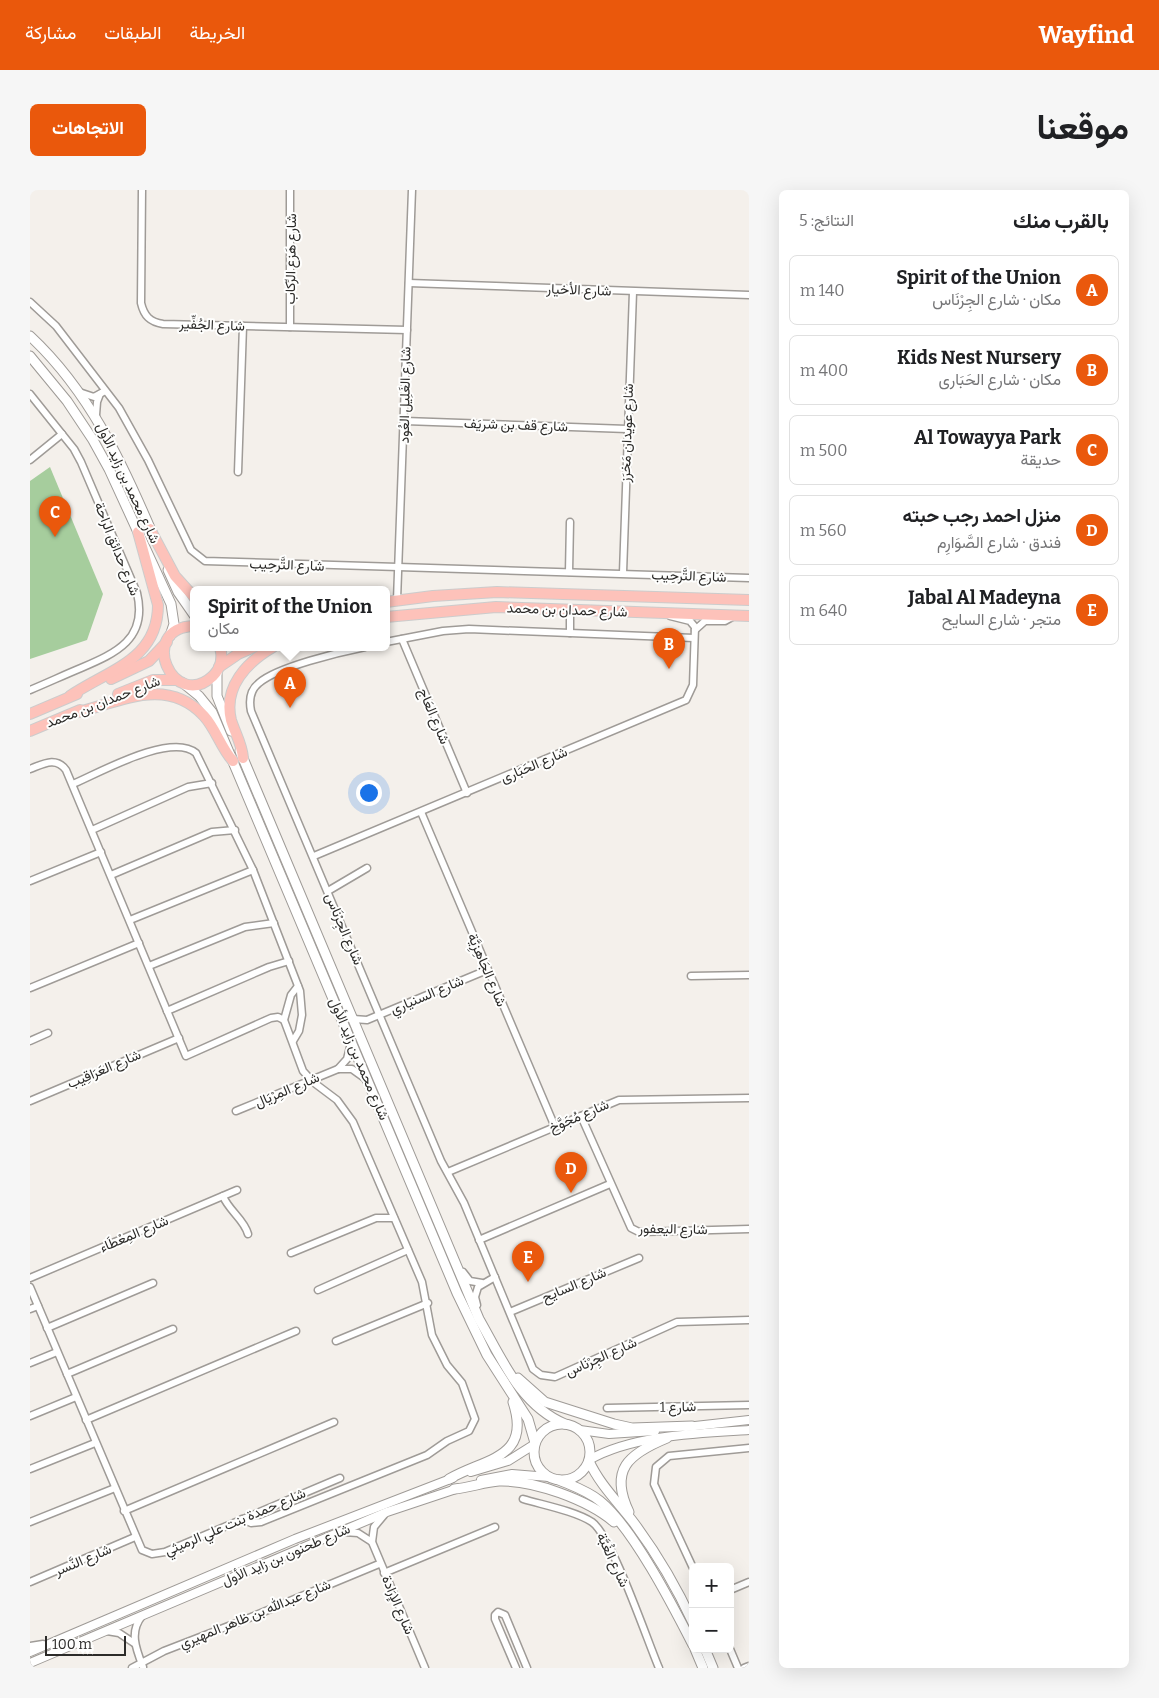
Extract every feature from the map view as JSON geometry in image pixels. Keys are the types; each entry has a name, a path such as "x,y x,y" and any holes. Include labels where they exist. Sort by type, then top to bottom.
{"main road":[{"name":"شارع محمد بن زايد الأول","path":"30,336 56,363 96,415 120,460 178,592 190,609"},
{"name":"شارع محمد بن زايد الأول","path":"30,356 61,393 93,440 138,532 170,604 174,624 167,641"},
{"path":"150,529 176,576 190,592"},
{"path":"70,696 90,682 127,663 141,652 152,638 158,614 158,605 138,532"},
{"name":"شارع حمدان بن محمد","path":"390,601 497,592 749,600"},
{"name":"شارع حمدان بن محمد","path":"390,617 466,608 570,609 749,616"},
{"name":"شارع حمدان بن محمد","path":"30,714 144,665 154,657 177,630 190,627"},
{"path":"167,641 164,652 165,662 169,672 178,680"},
{"path":"218,669 221,659 220,651"},
{"path":"218,669 245,651"},
{"path":"238,760 242,746 230,714 234,689 247,665 267,651"},
{"name":"شارع محمد بن زايد الأول","path":"218,669 217,696 238,760 368,1081 467,1317 487,1355 528,1419 535,1443"},
{"name":"شارع حمدان بن محمد","path":"30,731 153,680 178,680 194,684 201,683 218,669"},
{"name":"شارع محمد بن زايد الأول","path":"178,680 199,696 212,712 238,760 359,1032 471,1301 492,1342 530,1402 546,1414 565,1424"},
{"path":"74,713 140,694 160,694 176,697 191,705 205,716 238,760"},
{"path":"505,1364 538,1398 554,1406 632,1428 692,1426"},
{"path":"449,1479 490,1462 509,1448 515,1436 518,1423 510,1392"},
{"path":"689,1616 659,1561 633,1522 602,1485 589,1460 589,1444 580,1430 565,1424 550,1426 544,1430 535,1443 536,1463 549,1477 582,1489 600,1501 625,1531 675,1610 689,1637"},
{"path":"633,1522 621,1494 622,1472 634,1454 666,1438"},
{"path":"559,1480 570,1479 580,1474 589,1460"},
{"path":"454,1489 498,1482 524,1483 593,1506 625,1531"},
{"path":"696,1653 702,1668"},
{"path":"707,1653 713,1668"}],"street":[{"name":"شارع الجُفِّير","path":"142,190 141,303 146,316 156,322 163,324 406,330"},
{"name":"شارع هَزع الرِّكاب","path":"290,190 290,327"},
{"name":"شارع الغَلِيل العُود","path":"397,600 400,568 406,330 412,190"},
{"name":"شارع الأخيار","path":"409,283 749,295"},
{"name":"شارع عويدان مَخرَز","path":"623,573 633,292"},
{"name":"شارع التَّرحِيب","path":"30,302 56,326 103,393 119,408 132,430 190,550 199,558 208,562 749,578"},
{"path":"238,472 242,326"},
{"path":"78,391 90,396 103,393"},
{"path":"96,415 97,402 103,393"},
{"name":"شارع حدائق الراحة","path":"30,394 62,434 81,462 137,593 138,619 134,633 119,650 30,690"},
{"name":"شارع قف بن شريَف","path":"405,421 627,429"},
{"path":"30,460 62,434"},
{"path":"569,572 570,522"},
{"path":"570,609 570,633"},
{"path":"666,613 672,617 690,621 695,630 705,621 725,621 735,615"},
{"path":"390,641 444,630 469,629 694,638"},
{"name":"شارع الحَبَارى","path":"314,856 686,700 693,685 695,630"},
{"name":"شارع العَاج","path":"402,638 467,793"},
{"name":"شارع الجِرْنَاس","path":"347,651 329,655 264,679 254,688 250,699 251,711 314,856 380,1016 448,1172 457,1187 534,1369 541,1375 550,1378 678,1322 749,1320"},
{"path":"72,784 154,750 181,747 196,753 253,870 298,986 303,1011 299,1031 293,1041"},
{"path":"30,769 50,762 57,762 66,770 186,1056 273,1017 284,1020"},
{"path":"92,830 188,787 212,783"},
{"name":"شارع الجَاهِزِيَّة","path":"421,812 555,1127"},
{"path":"111,875 212,832 235,830"},
{"path":"30,882 101,852"},
{"path":"328,891 367,868"},
{"path":"130,920 253,870"},
{"path":"149,966 245,927 274,922"},
{"path":"30,988 139,943"},
{"path":"167,1010 274,965 289,961"},
{"name":"شارع السنياري","path":"353,1019 368,1020 380,1016 487,970"},
{"path":"691,976 749,975"},
{"path":"242,1519 251,1523 261,1522 422,1457 472,1429 475,1422 474,1412 462,1383 447,1365 432,1335 428,1302 422,1282 346,1110 332,1095 310,1080 304,1071 284,1020 291,995 298,986"},
{"path":"359,1032 368,1020"},
{"path":"30,1041 48,1033"},
{"name":"شارع العَرَاقِيب","path":"30,1101 179,1038"},
{"path":"338,1069 347,1059 351,1039"},
{"path":"338,1069 358,1072 368,1081"},
{"name":"شارع المِرْيَال","path":"236,1111 338,1069"},
{"name":"شارع مُجَوَّخ","path":"448,1172 608,1104 624,1100 749,1098"},
{"name":"شارع اليعفور","path":"581,1116 628,1225 635,1230 749,1229"},
{"path":"479,1240 610,1184"},
{"name":"شارع المِعْطَاء","path":"30,1278 237,1190"},
{"path":"223,1196 231,1211 245,1226 248,1234"},
{"path":"376,1218 388,1204"},
{"path":"291,1253 376,1218 394,1218"},
{"path":"444,1235 451,1244 464,1275 474,1282 482,1283"},
{"path":"318,1290 408,1250"},
{"name":"شارع السايح","path":"510,1312 639,1258"},
{"path":"492,1342 490,1331 476,1302 475,1292 482,1283 495,1277"},
{"path":"48,1328 154,1284"},
{"name":"شارع حمدة بنت علي الرميثي","path":"30,1287 142,1550 158,1554 340,1478"},
{"path":"336,1341 428,1302"},
{"path":"30,1309 38,1306"},
{"path":"67,1374 173,1329"},
{"path":"86,1420 296,1331"},
{"path":"30,1363 57,1352"},
{"path":"30,1416 76,1397"},
{"name":"شارع 1","path":"607,1408 749,1405"},
{"path":"580,1430 621,1434 749,1420"},
{"path":"124,1511 334,1422"},
{"path":"589,1460 612,1448 666,1438 749,1430"},
{"path":"30,1469 95,1443"},
{"name":"شارع طحنون بن زايد الأول","path":"30,1652 295,1539 449,1479 508,1461 535,1443"},
{"path":"691,1563 654,1484 656,1467 670,1456 749,1448"},
{"name":"شارع طحنون بن زايد الأول","path":"30,1663 387,1512 493,1477 512,1474 549,1477"},
{"path":"30,1522 115,1488"},
{"name":"شارع الغُبَّة","path":"523,1499 583,1518 599,1528 612,1551 659,1668"},
{"path":"341,1532 358,1533 372,1542 374,1527 387,1512"},
{"path":"384,1574 495,1527"},
{"name":"شارع النَّسر","path":"30,1582 135,1537"},
{"name":"شارع الإرَادة","path":"372,1542 425,1668"},
{"name":"شارع عبدالله بن ظاهر المهيري","path":"132,1668 143,1666 164,1651 380,1564"},
{"path":"734,1588 749,1582"},
{"path":"516,1668 495,1619 498,1612 505,1614 527,1668"},
{"path":"142,1616 134,1632 135,1644 143,1666"},
{"path":"106,1631 119,1633 135,1644"},
{"path":"30,1646 52,1642"},
{"path":"709,1653 718,1668"},
{"path":"732,1653 738,1668"},
{"path":"744,1668 749,1666"}],"green space":[{"path":"50,467 103,594 87,640 30,659 30,481"}],"place":[{"name":"Al Towayya Park","path":"55,537"},
{"name":"Kids Nest Nursery","path":"669,669"},
{"name":"Spirit of the Union","path":"290,708"},
{"name":"منزل احمد رجب حبته","path":"571,1193"},
{"name":"Jabal Al Madeyna","path":"528,1282"}]}
